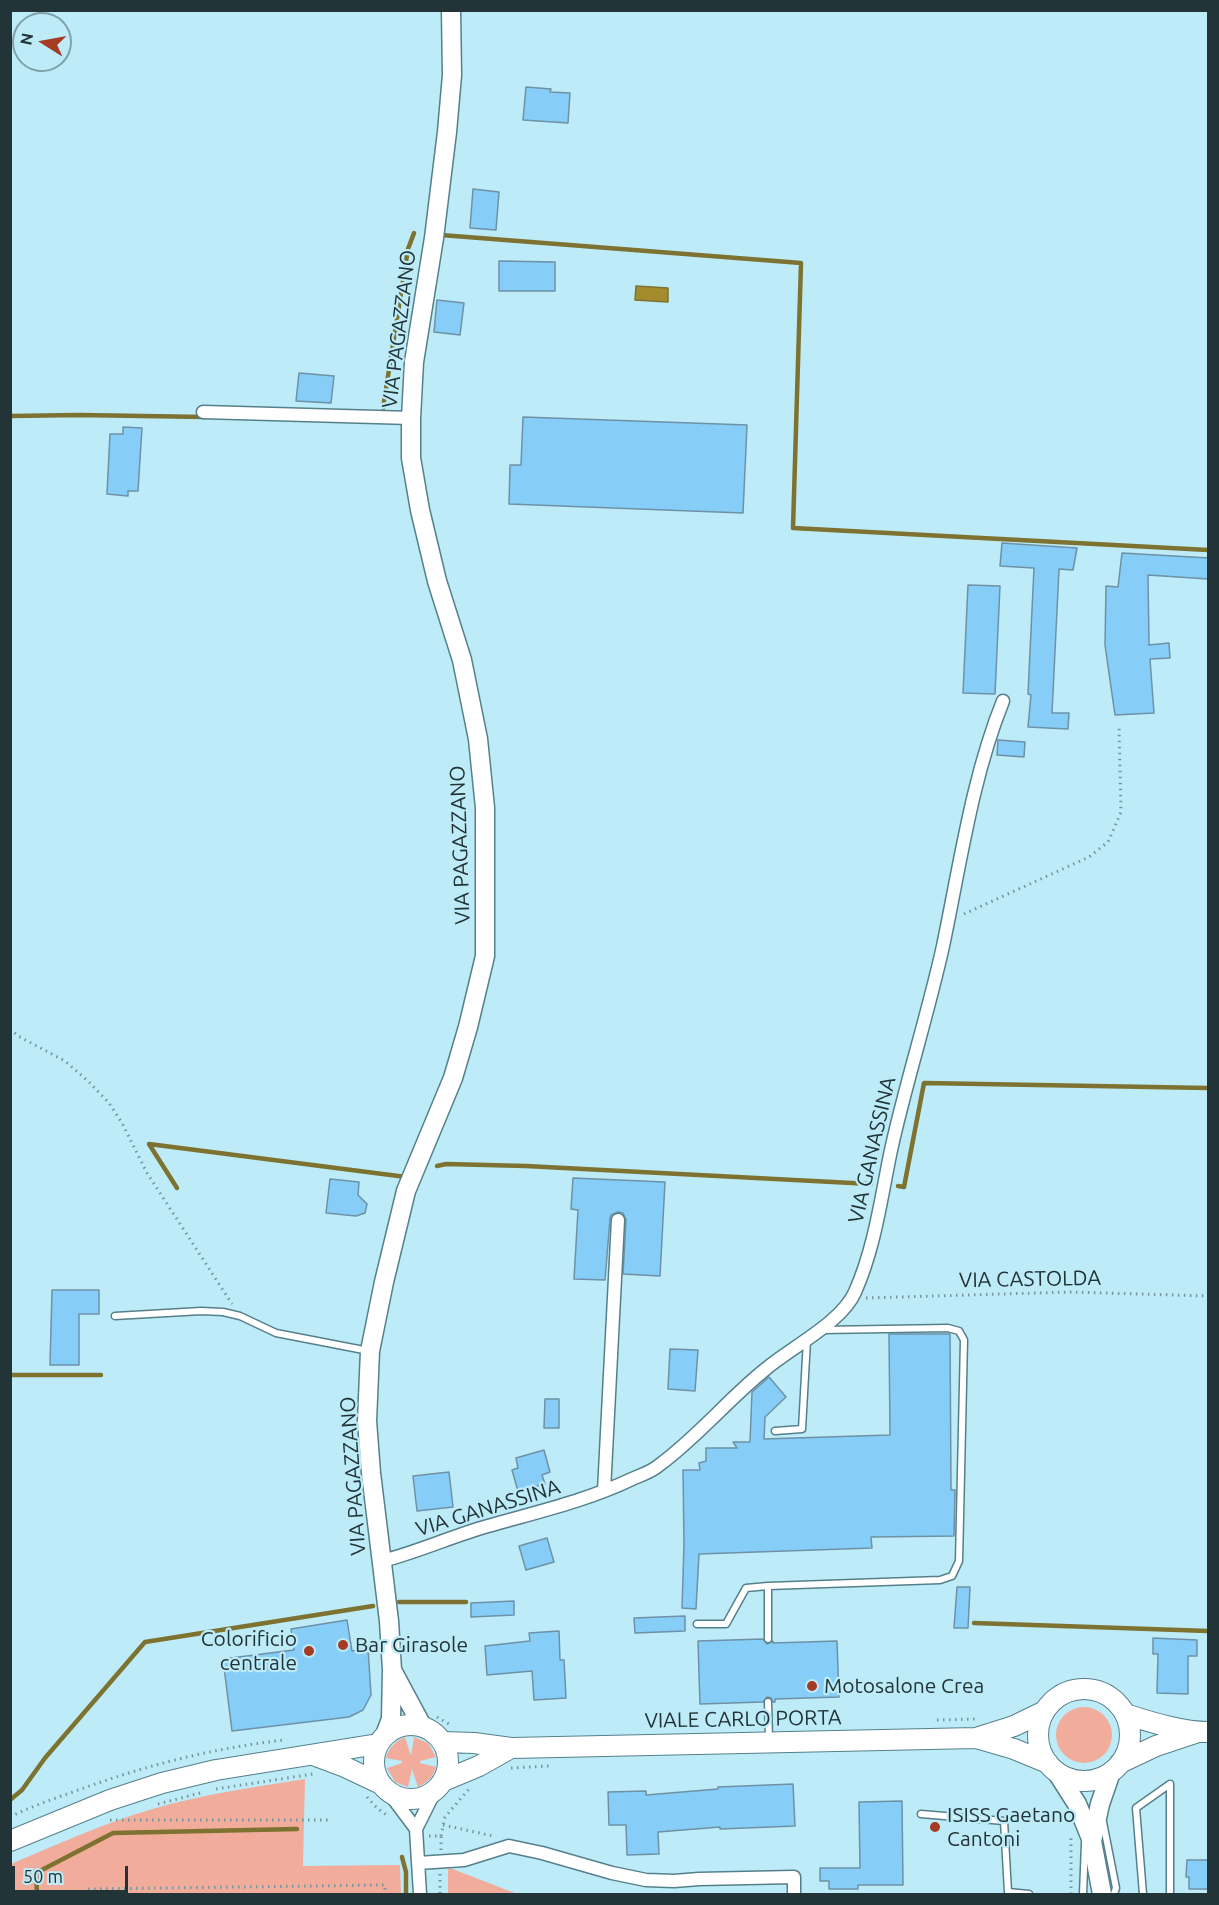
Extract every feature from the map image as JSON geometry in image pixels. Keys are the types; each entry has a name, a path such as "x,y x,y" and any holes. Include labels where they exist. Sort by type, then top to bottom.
{"main road":[{"name":"VIALE CARLO PORTA","path":"449,1735 474,1743 511,1748 976,1738 1014,1726 1045,1711 1054,1700 1065,1693 1079,1689 1093,1689 1106,1694 1125,1714"},
{"path":"1045,1711 1038,1738 1042,1751 1052,1767"},
{"path":"1125,1714 1155,1723 1203,1732"},
{"path":"1115,1768 1126,1752 1130,1739 1125,1714"},
{"path":"10,1841 100,1804 162,1783 271,1760 315,1765 348,1747 382,1739 402,1726 426,1720 437,1735 449,1735 447,1772 439,1786"},
{"name":"VIALE CARLO PORTA","path":"976,1738 1014,1749 1052,1767 1065,1776 1076,1780 1088,1780 1100,1778 1156,1746 1203,1732"},
{"path":"379,1791 374,1754 382,1739"},
{"name":"VIALE CARLO PORTA","path":"315,1765 345,1767 379,1791 412,1800 424,1797 439,1786 511,1748"}],"street":[{"name":"VIA PAGAZZANO","path":"382,1739 391,1719 392,1670 389,1622 367,1421 370,1351 406,1191 453,1078 485,956 485,808 477,739 462,660 437,581 420,510 411,458 414,362 434,238 447,132 452,75 451,10"},
{"path":"203,412 411,418"},
{"name":"VIA GANASSINA","path":"382,1561 486,1526 582,1500 656,1468 704,1428 766,1368 807,1340 842,1311 852,1298 867,1259 882,1200 891,1151 947,924 976,790 1004,701"},
{"path":"604,1491 618,1221"},
{"name":"VIA PAGAZZANO","path":"392,1670 426,1720"},
{"path":"1052,1767 1077,1804 1087,1828 1102,1894"},
{"path":"1087,1828 1115,1768"},
{"path":"420,1894 418,1863 420,1832 439,1786"},
{"path":"379,1791 420,1832"},
{"path":"418,1863 464,1860 509,1846 542,1853 612,1874 646,1880 794,1877 794,1894"}],"lane":[{"path":"115,1316 201,1311 223,1312 240,1316 276,1333 370,1351"},
{"path":"697,1624 726,1624 746,1588 940,1580 952,1576 959,1561 964,1340 959,1331 948,1328 819,1330"},
{"path":"775,1431 802,1429 807,1340"},
{"path":"768,1586 768,1639"},
{"path":"768,1702 768,1742"},
{"path":"1143,1894 1136,1808 1170,1784 1170,1894"},
{"path":"921,1814 1004,1821 1008,1892 1029,1894"},
{"path":"1083,1894 1082,1875 1087,1828 1102,1817 1116,1888 1114,1894"}],"path":[{"path":"947,924 965,913 1089,857 1108,842 1121,812 1119,728"},
{"path":"10,1029 18,1036 65,1062 109,1103 122,1122 147,1173 240,1316"},
{"name":"VIA CASTOLDA","path":"852,1298 1070,1292 1209,1296"},
{"path":"929,1720 986,1719"},
{"path":"426,1720 449,1735"},
{"path":"216,1790 315,1765"},
{"path":"502,1770 554,1766"},
{"path":"441,1853 442,1825 445,1817 470,1787"},
{"path":"379,1791 377,1808 390,1817"},
{"path":"153,1805 205,1792"},
{"path":"121,1816 110,1820 331,1820"},
{"path":"442,1825 504,1839 509,1846"},
{"path":"1071,1894 1087,1828"},
{"path":"420,1832 441,1836"},
{"path":"440,1870 440,1894"},
{"path":"87,1894 87,1889 385,1885 385,1894"},
{"path":"240,1887 240,1894"}],"shaded area":[{"path":"636,286 668,288 668,302 635,300"},
{"path":"1078,1707 1090,1707 1100,1711 1108,1719 1112,1735 1108,1751 1100,1759 1090,1763 1078,1763 1068,1759 1060,1751 1056,1741 1056,1729 1060,1719 1068,1711"},
{"path":"405,1737 411,1756 414,1737 428,1743 436,1757 420,1761 420,1763 436,1767 430,1779 418,1787 412,1769 408,1787 395,1782 387,1768 402,1763 402,1761 386,1758 393,1745"},
{"path":"305,1779 303,1866 400,1865 401,1894 11,1894 11,1864 65,1841 156,1808 230,1791"},
{"path":"448,1869 517,1894 448,1894"}],"building":[{"path":"526,87 570,93 568,123 523,120"},
{"path":"473,189 499,192 496,230 470,228"},
{"path":"499,261 555,262 555,291 499,291"},
{"path":"437,300 464,303 460,335 434,332"},
{"path":"299,373 334,376 331,403 296,401"},
{"path":"523,417 747,425 743,513 509,504 510,465 521,465"},
{"path":"123,427 142,428 138,491 128,491 128,496 107,494 110,434 123,434"},
{"path":"1002,543 1077,548 1073,570 1059,569 1052,713 1069,713 1068,729 1028,727 1034,568 1000,566"},
{"path":"1122,553 1209,558 1208,579 1148,575 1149,645 1169,643 1170,658 1150,659 1154,713 1115,715 1105,645 1106,586 1118,587"},
{"path":"968,585 1000,586 995,694 963,693"},
{"path":"998,740 1025,742 1024,757 997,755"},
{"path":"573,1178 665,1182 660,1276 623,1274 626,1220 623,1213 618,1212 611,1215 610,1219 605,1280 574,1279 578,1210 571,1209"},
{"path":"330,1179 359,1182 358,1195 367,1204 365,1213 356,1216 326,1213"},
{"path":"52,1290 99,1290 99,1314 79,1314 79,1365 50,1365"},
{"path":"889,1334 950,1334 951,1490 955,1490 954,1536 871,1537 872,1548 699,1554 696,1609 682,1608 683,1470 700,1470 699,1463 706,1461 706,1448 737,1448 733,1442 750,1442 752,1392 769,1377 786,1397 765,1417 764,1439 890,1435"},
{"path":"670,1349 698,1350 695,1391 668,1389"},
{"path":"545,1399 559,1399 559,1428 544,1428"},
{"path":"544,1450 550,1472 542,1475 545,1484 518,1491 512,1470 518,1468 516,1458"},
{"path":"449,1472 453,1507 417,1511 413,1476"},
{"path":"547,1538 554,1562 526,1570 519,1546"},
{"path":"957,1587 970,1587 968,1628 954,1628"},
{"path":"514,1601 514,1615 471,1617 471,1603"},
{"path":"685,1616 685,1631 635,1633 634,1618"},
{"path":"347,1620 352,1651 368,1648 371,1695 363,1710 349,1717 232,1731 223,1659 294,1650 291,1629"},
{"path":"559,1631 560,1660 564,1660 566,1698 534,1700 532,1671 487,1675 485,1646 530,1641 529,1633"},
{"path":"1153,1638 1197,1640 1197,1656 1188,1656 1188,1694 1157,1693 1158,1654 1153,1654"},
{"path":"763,1639 767,1644 773,1641 773,1643 837,1641 839,1697 775,1699 773,1702 767,1697 763,1702 700,1704 698,1641"},
{"path":"793,1784 795,1826 720,1829 720,1827 658,1832 659,1854 627,1855 626,1825 609,1825 608,1792 646,1791 646,1795 718,1789 718,1787"},
{"path":"902,1801 903,1885 858,1885 858,1889 829,1889 829,1881 820,1881 820,1868 860,1868 859,1802"},
{"path":"1187,1860 1209,1860 1209,1889 1189,1889 1189,1877 1186,1877"}],"waterway":[{"path":"383,408 408,249 414,233"},
{"path":"441,235 801,263 793,528 1208,550"},
{"path":"10,416 206,417"},
{"path":"898,1186 904,1187 924,1083 1208,1088"},
{"path":"177,1188 149,1144 406,1177"},
{"path":"437,1166 446,1164 526,1166 871,1184"},
{"path":"10,1375 101,1375"},
{"path":"399,1602 466,1602"},
{"path":"10,1800 22,1790 45,1758 145,1642 373,1606"},
{"path":"974,1623 1208,1631"},
{"path":"37,1894 36,1873 113,1833 297,1829"},
{"path":"402,1857 406,1872 406,1894"}],"place":[{"name":"Bar Girasole","path":"343,1645"},
{"name":"Colorificio centrale","path":"309,1651"},
{"name":"Motosalone Crea","path":"812,1686"},
{"name":"ISISS Gaetano Cantoni","path":"935,1827"}]}
